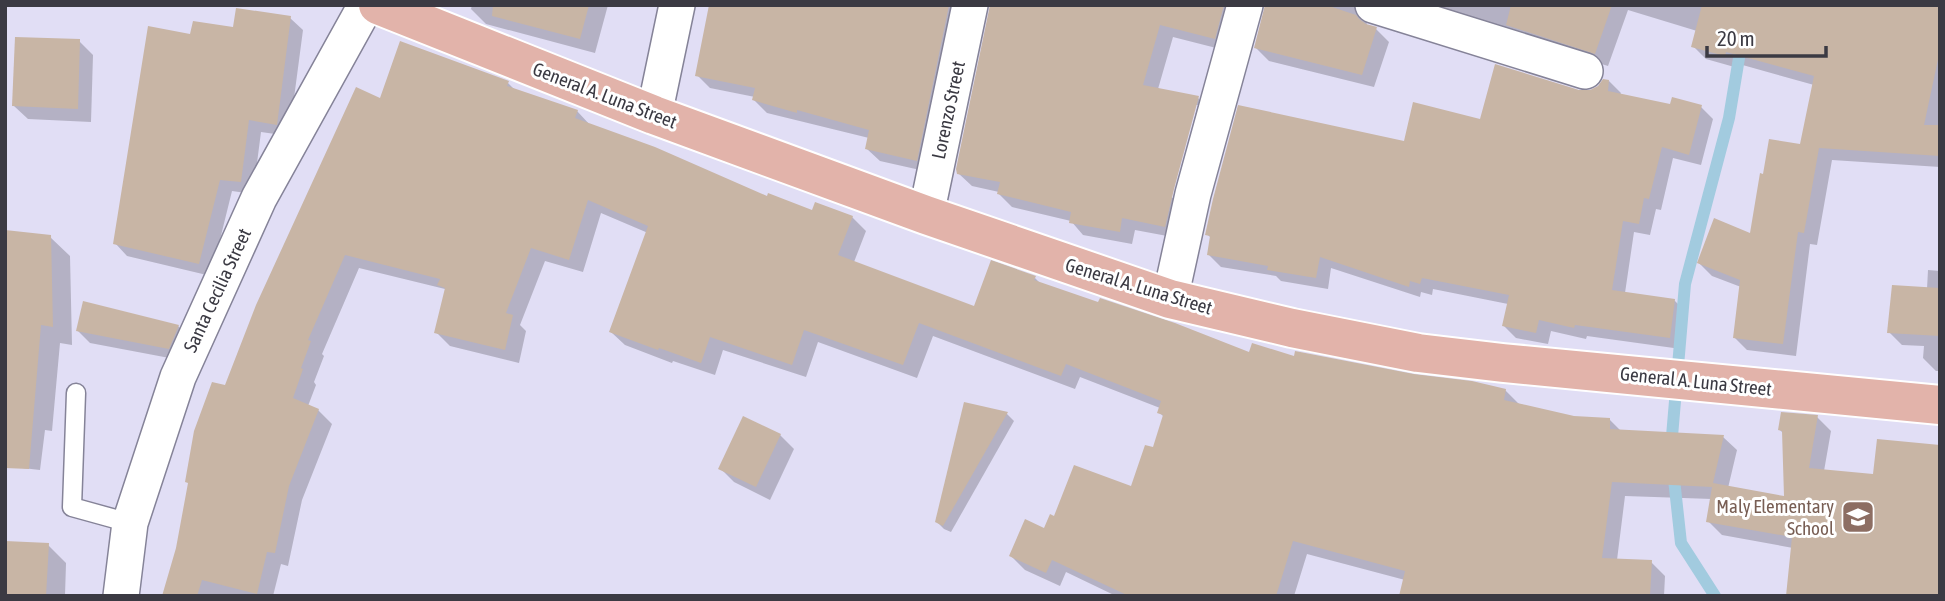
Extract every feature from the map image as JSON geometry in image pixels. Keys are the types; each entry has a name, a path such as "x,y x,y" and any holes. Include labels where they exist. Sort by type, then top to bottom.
{"main road":[{"name":"General A. Luna Street","path":"378,5 654,115 926,215 1170,299 1293,328 1418,353 1940,405"}],"street":[{"name":"Santa Cecilia Street","path":"121,596 130,523 177,377 259,198 366,5"},
{"path":"654,115 677,5"},
{"name":"Lorenzo Street","path":"926,215 970,5"},
{"path":"1170,299 1192,194 1245,5"},
{"path":"1373,5 1585,71"}],"lane":[{"path":"76,393 72,507 130,523"}],"building":[{"path":"493,5 589,5 580,39 492,16"},
{"path":"709,5 949,5 917,161 865,149 869,130 752,100 755,88 695,76"},
{"path":"990,5 1224,5 1215,39 1160,25 1143,85 1199,96 1165,227 1122,218 1120,232 1069,223 1071,212 997,194 1000,182 957,174"},
{"path":"1265,5 1326,5 1356,15 1366,24 1377,27 1362,75 1254,48"},
{"path":"1511,5 1612,5 1595,54 1506,25"},
{"path":"1702,5 1940,5 1940,50 1924,125 1940,125 1940,156 1819,148 1804,233 1798,232 1783,344 1733,338 1740,280 1697,263 1714,218 1750,233 1769,139 1800,144 1814,76 1726,52 1725,56 1691,47"},
{"path":"236,8 291,16 277,125 249,120 241,182 220,180 199,264 113,244 148,26 190,34 193,21 233,27"},
{"path":"15,37 80,39 78,109 12,106"},
{"path":"400,41 509,81 507,86 578,110 575,118 655,147 767,196 768,193 812,210 815,202 853,216 838,255 974,306 991,260 1036,276 1034,280 1098,302 1100,298 1175,323 1249,352 1252,343 1294,356 1295,351 1414,374 1472,381 1506,389 1504,400 1574,416 1610,418 1610,429 1724,435 1713,483 1784,496 1782,431 1778,430 1781,412 1818,415 1809,468 1873,474 1877,439 1940,445 1940,596 1786,596 1792,537 1706,522 1712,487 1612,482 1602,558 1652,560 1650,596 1399,596 1405,571 1293,541 1276,596 1129,596 1052,560 1046,573 1009,556 1025,519 1044,528 1050,514 1054,516 1074,465 1131,486 1145,445 1153,447 1163,415 1157,413 1161,401 1066,364 1061,376 919,323 903,365 804,330 792,365 710,337 701,363 659,348 658,350 609,332 648,226 588,200 569,260 531,248 506,313 513,315 505,350 434,333 445,288 437,285 440,279 345,255 308,340 311,341 293,398 319,409 289,486 275,553 267,552 257,594 202,580 197,596 162,596 176,548 194,431 212,382 225,385 256,305 356,87 380,98"},
{"path":"1495,64 1579,90 1590,90 1598,86 1603,79 1609,80 1608,91 1670,104 1672,97 1702,105 1689,155 1662,147 1649,199 1644,198 1639,224 1623,221 1612,290 1675,299 1670,338 1575,325 1574,328 1539,320 1536,333 1502,326 1509,295 1422,278 1420,284 1410,281 1409,287 1320,257 1316,278 1267,270 1268,266 1207,255 1210,236 1205,235 1238,105 1404,141 1413,102 1480,119"},
{"path":"5,230 51,235 53,327 41,325 29,469 5,468"},
{"path":"1892,285 1940,288 1940,336 1887,333"},
{"path":"83,301 179,325 169,349 76,331"},
{"path":"964,402 1008,412 943,526 935,522"},
{"path":"743,416 781,434 756,487 718,469"},
{"path":"5,541 49,543 46,596 5,596"}],"waterway":[{"path":"1671,448 1685,284 1729,118 1742,40"},
{"path":"1673,470 1681,543 1715,596"}],"place":[{"name":"Maly Elementary School","path":"1858,517"}]}
